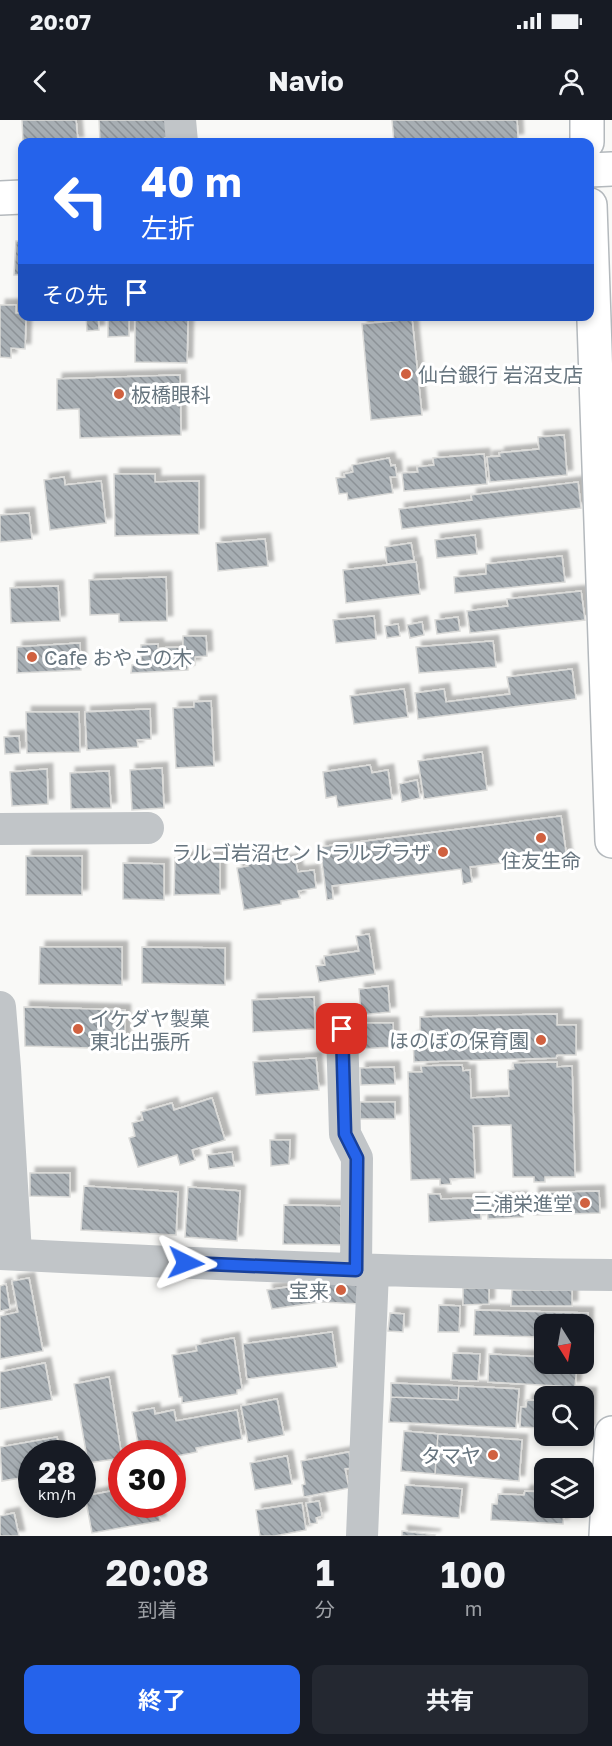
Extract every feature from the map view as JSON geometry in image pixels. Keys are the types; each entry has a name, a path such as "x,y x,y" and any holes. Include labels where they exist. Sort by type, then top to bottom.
{"main road":[{"path":"587,120 587,138"},
{"path":"594,170 612,170"},
{"path":"0,198 18,197"},
{"path":"594,321 612,841"},
{"path":"606,1536 612,1433"}],"street":[{"path":"180,120 182,138"},
{"path":"0,829 148,828"},
{"path":"0,1007 5,1068 8,1254 364,1270 612,1275"},
{"path":"342,1029 345,1134 357,1158 364,1270 362,1536"}],"building":[{"path":"22,120 76,120 78,138 23,138"},
{"path":"99,120 174,120 175,138 100,138"},
{"path":"392,120 517,120 518,138 394,138"},
{"path":"16,241 18,241 18,275 14,275"},
{"path":"0,305 16,305 18,321 26,321 25,349 11,348 11,358 0,357"},
{"path":"86,321 98,321 99,330 87,331"},
{"path":"108,321 129,321 129,336 108,337"},
{"path":"135,321 188,321 187,363 135,362"},
{"path":"412,321 422,415 371,420 362,324"},
{"name":"板橋眼科","path":"180,375 181,435 80,438 79,409 57,410 57,379"},
{"path":"564,435 567,475 490,482 487,457 500,456 499,453 539,449 538,437"},
{"path":"484,454 487,484 404,491 402,473 418,472 417,467 434,465 433,458"},
{"path":"389,458 391,466 395,465 397,477 390,477 393,493 348,500 347,493 339,494 336,478 345,477 344,474 353,472 352,465"},
{"path":"114,474 155,474 155,482 199,481 199,534 115,536"},
{"path":"64,477 65,485 101,481 106,523 50,530 44,480"},
{"path":"578,482 581,508 402,529 399,509 472,500 471,495"},
{"path":"29,513 32,539 0,542 0,515"},
{"path":"475,535 477,554 437,558 435,540"},
{"path":"265,539 268,566 218,571 216,543"},
{"path":"411,543 414,560 387,564 385,547"},
{"path":"562,556 565,582 455,593 454,577 486,574 486,564"},
{"path":"416,562 420,594 346,603 343,570"},
{"path":"166,577 167,621 119,622 119,614 90,615 89,580"},
{"path":"58,586 60,621 11,623 10,588"},
{"path":"581,591 585,620 470,633 467,611 508,606 507,599"},
{"path":"374,616 376,639 336,643 333,620"},
{"path":"458,617 460,631 437,634 435,620"},
{"path":"422,622 424,635 410,638 407,625"},
{"path":"398,624 400,636 387,638 385,626"},
{"path":"183,636 206,636 207,656 195,657 195,665 188,665 188,670 131,673 132,665 141,665 141,645 158,644 158,648 183,647"},
{"path":"493,641 496,667 419,673 416,647"},
{"path":"80,643 81,670 17,673 17,647"},
{"path":"572,669 576,699 418,719 415,693 444,689 446,702 510,694 507,677"},
{"path":"404,689 408,717 354,724 350,696"},
{"path":"211,701 214,766 176,768 173,708 194,707 194,702"},
{"path":"150,709 151,739 137,740 138,747 87,750 85,712"},
{"path":"26,712 79,712 80,752 27,753"},
{"path":"19,736 20,753 5,754 4,737"},
{"path":"482,752 487,790 424,799 418,761"},
{"path":"370,765 372,773 388,770 392,799 338,807 336,796 326,798 323,772"},
{"path":"162,768 164,808 132,810 130,770"},
{"path":"47,769 48,804 12,806 10,772"},
{"path":"109,771 111,808 71,809 70,773"},
{"path":"417,780 420,798 402,802 399,784"},
{"name":"ラルゴ岩沼セントラルプラザ","path":"561,816 568,867 544,870 542,858 470,867 472,882 463,884 461,869 332,886 333,899 327,900 320,847"},
{"path":"220,855 220,894 174,895 175,858"},
{"path":"26,856 82,856 82,895 26,895"},
{"path":"277,856 277,862 295,859 298,872 314,870 316,888 298,891 300,898 281,901 281,904 244,910 237,868 248,866 247,862"},
{"path":"123,863 164,864 164,900 123,899"},
{"path":"369,934 375,974 319,982 316,966 325,965 324,956 359,951 356,936"},
{"path":"40,947 122,947 122,985 39,984"},
{"path":"142,947 225,948 225,985 142,983"},
{"path":"388,986 390,1012 361,1015 359,989"},
{"path":"314,997 315,1029 253,1032 252,1000"},
{"path":"24,1007 125,1010 125,1049 25,1046"},
{"path":"557,1014 557,1025 576,1025 576,1055 557,1055 556,1058 414,1062 413,1037 420,1037 420,1017"},
{"path":"358,1023 393,1023 394,1047 359,1049"},
{"path":"316,1058 319,1090 256,1095 253,1062"},
{"path":"557,1062 557,1067 572,1066 575,1177 545,1177 545,1182 534,1182 534,1177 513,1177 511,1125 473,1126 475,1178 450,1179 451,1184 440,1185 440,1179 411,1180 408,1072 422,1072 421,1066 462,1065 463,1071 470,1070 471,1098 509,1096 508,1070 514,1069 513,1063"},
{"path":"394,1067 395,1084 361,1085 360,1068"},
{"path":"212,1098 225,1140 192,1150 195,1160 180,1165 177,1155 138,1167 129,1138 135,1136 132,1123 143,1120 141,1112 172,1103 174,1110"},
{"path":"360,1102 395,1102 395,1119 360,1119"},
{"path":"270,1140 290,1140 289,1164 271,1166"},
{"path":"232,1152 234,1166 209,1169 207,1155"},
{"path":"30,1173 70,1173 70,1197 30,1196"},
{"path":"84,1186 178,1192 176,1235 81,1230"},
{"path":"188,1187 240,1191 237,1241 185,1237"},
{"path":"599,1191 600,1213 534,1215 533,1193"},
{"path":"428,1194 440,1194 441,1199 480,1198 481,1219 429,1222"},
{"path":"522,1197 523,1217 488,1219 486,1199"},
{"path":"284,1205 341,1206 341,1245 283,1244"},
{"path":"29,1278 43,1351 0,1359 0,1316 18,1312 12,1281"},
{"path":"317,1283 360,1285 361,1304 321,1302 272,1309 267,1290"},
{"path":"6,1284 10,1309 0,1311 0,1286"},
{"path":"463,1288 489,1288 489,1304 463,1305"},
{"path":"512,1290 572,1290 572,1306 511,1306"},
{"path":"439,1305 460,1306 459,1332 438,1332"},
{"path":"475,1310 588,1313 534,1314 534,1337 474,1335"},
{"path":"390,1313 404,1314 403,1332 388,1331"},
{"path":"332,1332 337,1367 247,1379 243,1344"},
{"path":"234,1338 242,1389 237,1390 237,1394 182,1403 172,1355 197,1351 196,1345"},
{"path":"453,1353 480,1354 478,1381 451,1380"},
{"path":"489,1354 534,1356 534,1374 576,1374 575,1386 488,1382"},
{"path":"45,1363 52,1400 0,1409 0,1372"},
{"path":"109,1377 119,1440 108,1440 108,1460 96,1462 96,1440 84,1440 74,1384"},
{"path":"391,1383 459,1386 458,1400 391,1397"},
{"path":"459,1386 519,1389 516,1428 389,1422 391,1397 458,1400"},
{"path":"277,1399 284,1435 248,1442 241,1406"},
{"path":"527,1400 534,1400 534,1428 520,1427 521,1407 526,1407"},
{"path":"154,1408 155,1414 174,1410 176,1421 237,1410 242,1439 196,1448 197,1452 186,1454 186,1440 137,1440 132,1412"},
{"path":"404,1431 438,1434 435,1474 401,1471"},
{"path":"438,1434 522,1440 519,1481 435,1474"},
{"path":"57,1437 58,1440 40,1440"},
{"path":"18,1444 18,1478 2,1481 0,1447"},
{"path":"349,1452 352,1468 345,1469 349,1488 304,1497 302,1485 305,1484 301,1461"},
{"path":"287,1456 292,1484 255,1490 250,1463"},
{"path":"405,1485 462,1489 459,1518 402,1514"},
{"path":"525,1491 534,1491 534,1518 563,1518 563,1524 491,1520 492,1504 497,1504 498,1494 524,1495"},
{"path":"108,1492 108,1518 159,1518 160,1521 92,1533 89,1518 96,1518 96,1494"},
{"path":"319,1501 322,1516 316,1518 317,1523 310,1524 306,1503"},
{"path":"302,1503 306,1530 275,1536 260,1536 256,1510"},
{"path":"14,1513 19,1536 0,1536 0,1516"},
{"path":"402,1531 435,1535 402,1536"}],"place":[{"name":"仙台銀行 岩沼支店","path":"406,374"},
{"name":"板橋眼科","path":"119,394"},
{"name":"Cafe おやこの木","path":"32,657"},
{"name":"住友生命","path":"541,838"},
{"name":"ラルゴ岩沼セントラルプラザ","path":"443,852"},
{"name":"イケダヤ製菓 東北出張所","path":"78,1029"},
{"name":"ほのぼの保育園","path":"541,1040"},
{"name":"三浦栄進堂","path":"585,1203"},
{"name":"宝来","path":"341,1290"},
{"name":"タマヤ","path":"493,1455"}],"route":[{"path":"186,1263 356,1270 357,1158 345,1134 342,1029"}]}
